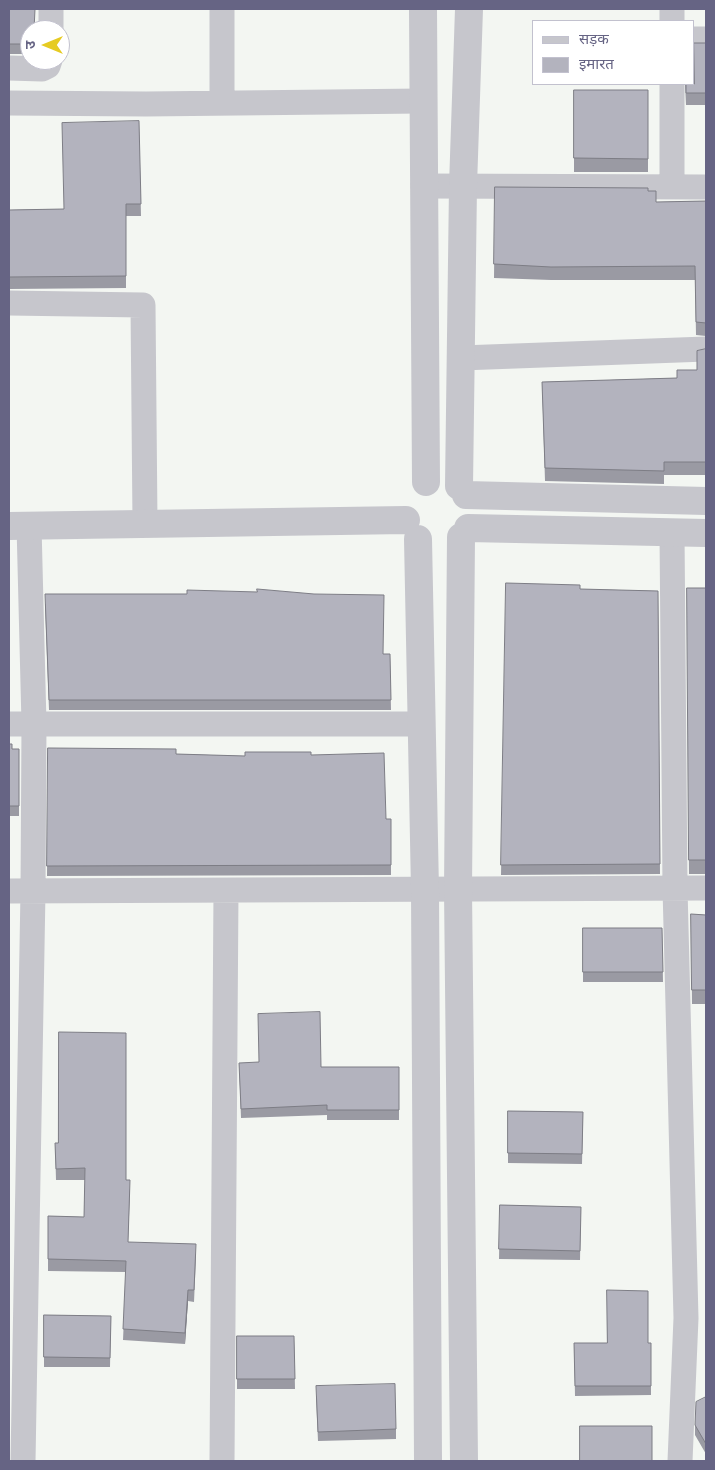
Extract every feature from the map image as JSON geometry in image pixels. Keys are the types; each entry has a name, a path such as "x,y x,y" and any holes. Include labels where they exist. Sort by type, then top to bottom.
{"street":[{"path":"222,9 222,103"},
{"path":"423,9 422,101 426,482"},
{"path":"462,491 463,186 469,9"},
{"path":"672,85 672,187"},
{"path":"9,103 422,101"},
{"path":"423,186 706,187"},
{"path":"9,303 143,305 145,523"},
{"path":"461,358 706,349"},
{"path":"23,1461 34,724 19,526 145,523 412,529 428,544 440,546 452,543 464,532 471,517 471,506 462,491 449,481 437,479 426,482 416,488 409,497 406,508 412,529 422,724 425,890 428,1461"},
{"path":"462,491 706,501"},
{"path":"464,532 706,533"},
{"path":"464,532 458,889 464,1461"},
{"path":"672,532 675,888 686,1318 680,1461"},
{"path":"9,724 422,724"},
{"path":"9,892 706,888"},
{"path":"222,1461 226,891"}],"building":[{"path":"9,9 35,9 34,20 20,20 20,44 9,44"},
{"path":"695,43 706,43 706,93 686,93 686,85 695,85"},
{"path":"574,90 648,90 648,159 574,158"},
{"path":"139,121 141,204 126,204 126,276 9,277 9,210 64,209 62,123"},
{"path":"495,187 648,188 648,191 656,191 656,202 706,201 706,323 696,322 695,266 551,267 494,264"},
{"path":"706,349 706,462 664,462 664,471 545,468 542,382 677,378 677,370 697,370 697,351"},
{"path":"506,583 580,585 580,589 658,591 660,864 501,865"},
{"path":"687,588 706,588 706,860 689,860"},
{"path":"257,589 314,594 384,595 383,654 390,654 391,700 49,700 45,594 187,594 187,590 257,592"},
{"path":"9,744 12,744 12,749 19,749 19,806 9,806"},
{"path":"48,748 176,749 176,754 245,756 245,752 311,752 311,755 384,753 386,819 391,819 391,865 47,866"},
{"path":"691,914 706,915 706,990 692,990"},
{"path":"583,928 662,928 663,972 583,972"},
{"path":"320,1012 321,1067 399,1067 399,1110 327,1110 327,1105 241,1109 239,1063 259,1062 258,1014"},
{"path":"59,1032 126,1033 126,1180 130,1180 128,1242 196,1244 194,1290 188,1290 185,1333 123,1329 126,1261 48,1259 48,1216 84,1217 85,1168 56,1169 55,1143 58,1143"},
{"path":"508,1111 583,1112 582,1154 508,1153"},
{"path":"500,1205 581,1207 580,1251 499,1249"},
{"path":"607,1290 648,1291 648,1343 651,1343 651,1386 575,1386 574,1343 607,1343"},
{"path":"44,1315 111,1316 110,1358 44,1357"},
{"path":"237,1336 294,1336 295,1379 237,1379"},
{"path":"395,1384 396,1429 318,1432 316,1386"},
{"path":"706,1397 706,1444 695,1425 696,1402"},
{"path":"580,1426 652,1426 652,1461 580,1461"}]}
